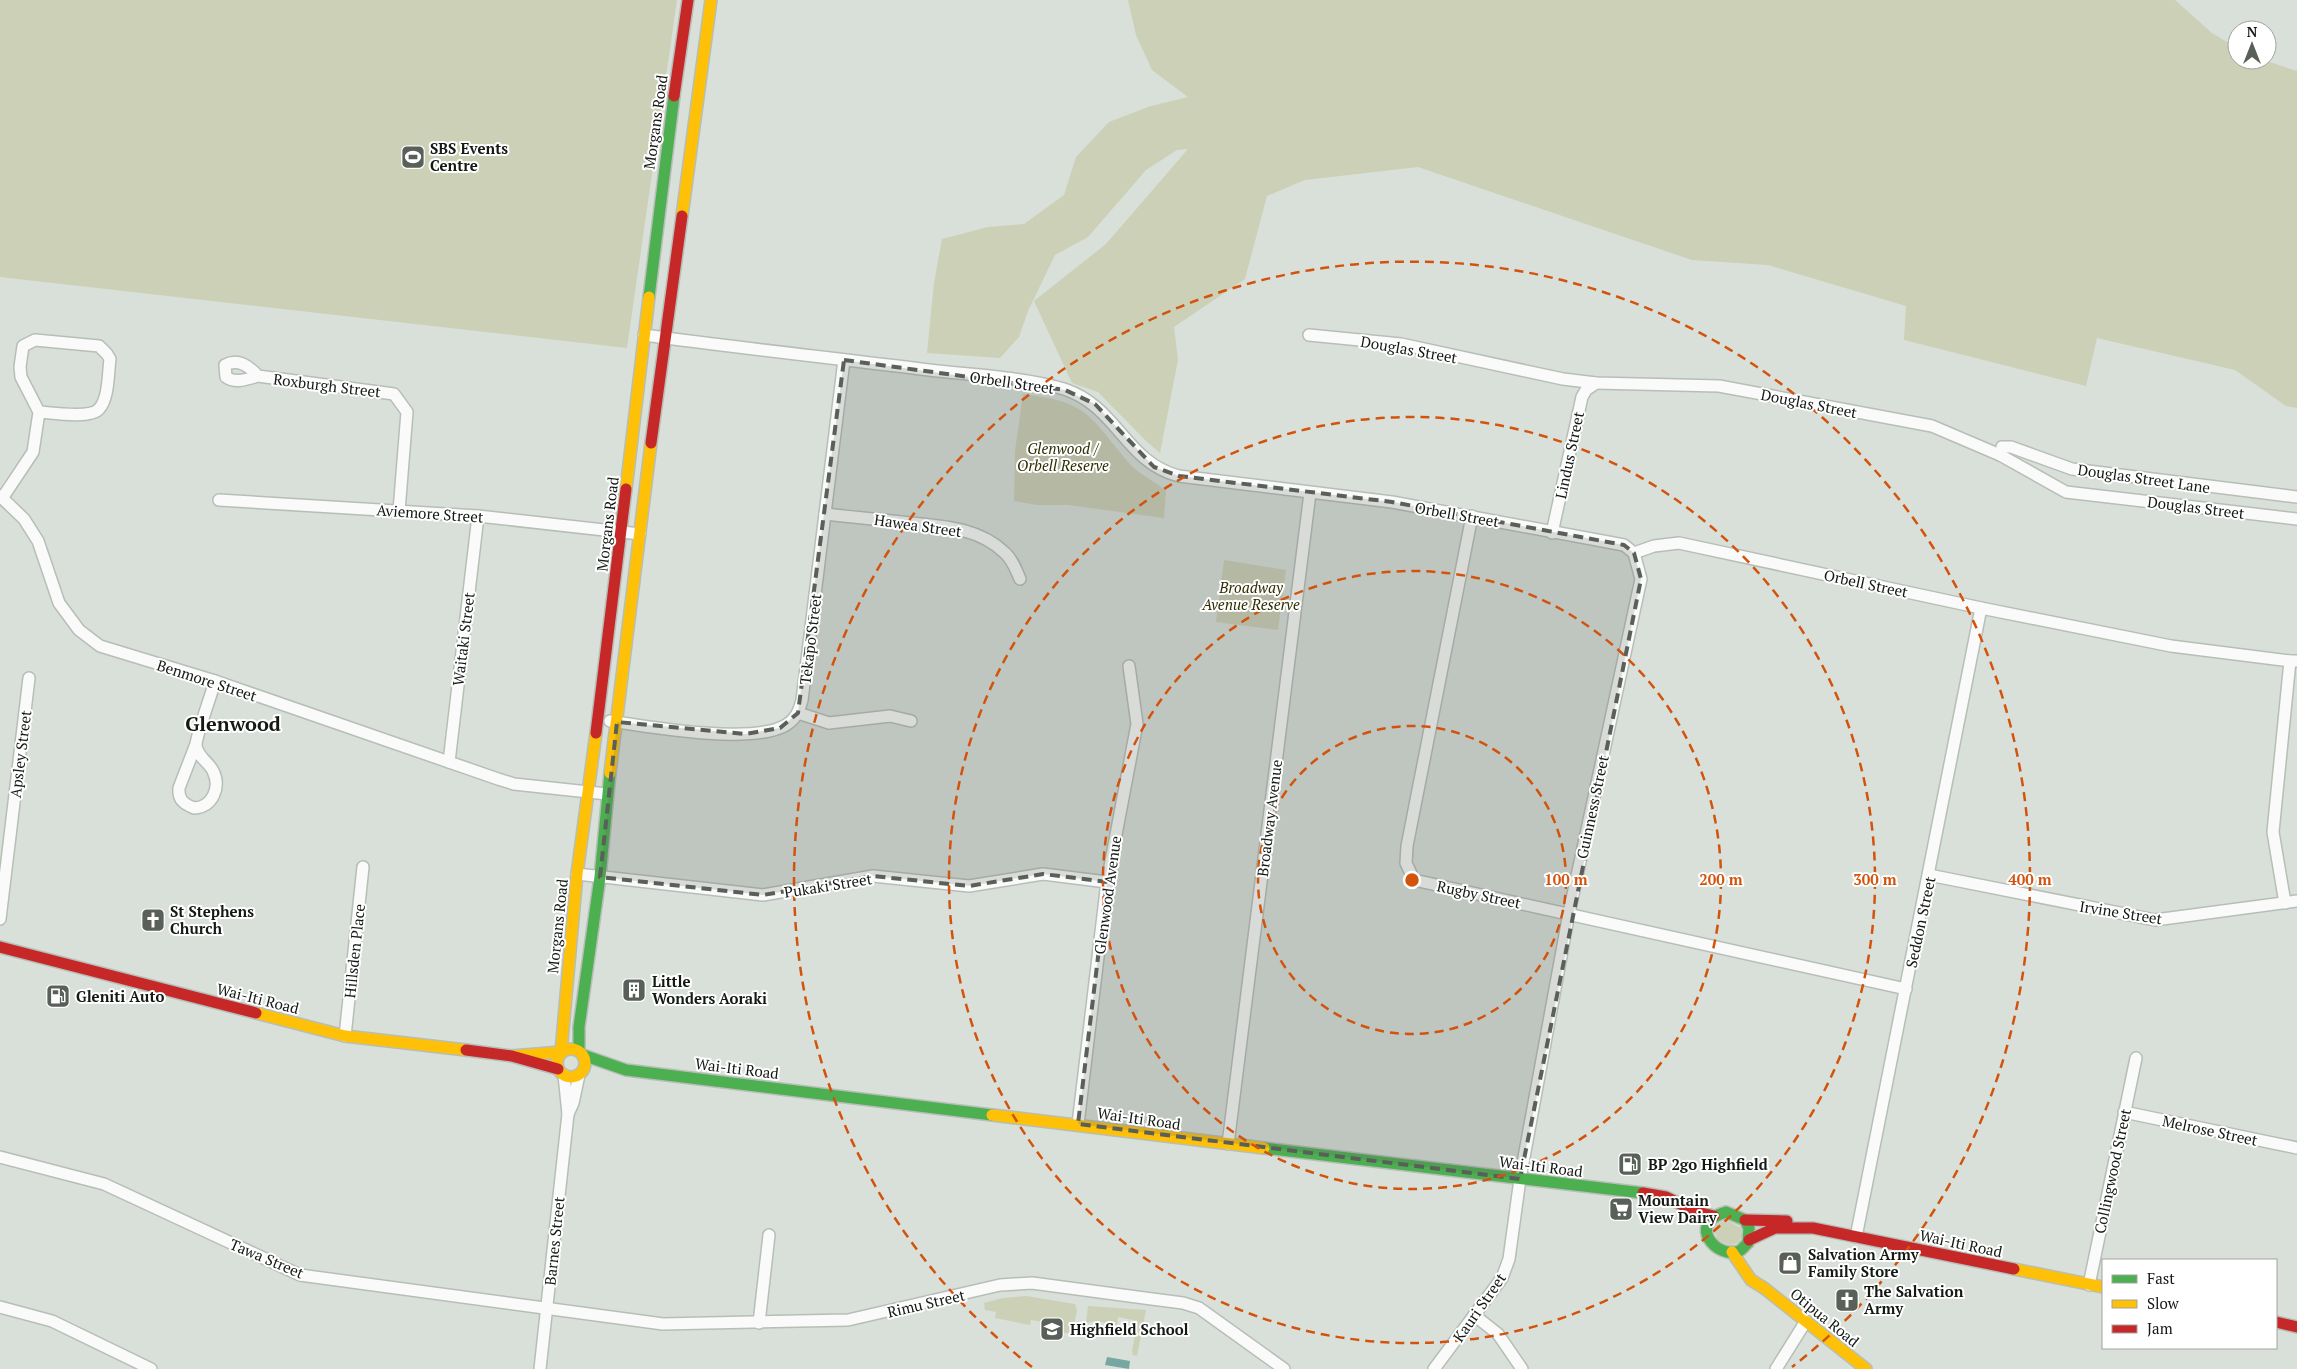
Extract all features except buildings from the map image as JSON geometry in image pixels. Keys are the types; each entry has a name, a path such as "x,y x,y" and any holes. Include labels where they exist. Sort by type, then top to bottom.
{"street":[{"name":"Morgans Road","path":"561,1052 578,874 665,161 688,0"},
{"path":"581,1053 570,1048 561,1052 556,1061 561,1072 572,1077 580,1074 586,1064 581,1053 579,1027 600,876 606,794 617,722 687,164 711,0"},
{"path":"665,161 687,164"},
{"name":"Orbell Street","path":"644,335 1013,380 1065,390 1095,404 1142,456 1154,467 1167,473 1310,493 1392,502 1624,545 1634,553 1654,546 1679,543 1981,608 2171,646 2293,661"},
{"name":"Douglas Street","path":"1309,335 1401,344 1562,379 1596,383 1719,386 1932,426 2000,455 2066,492 2297,519"},
{"path":"2,497 33,452 39,412 21,377 20,367 23,346 36,340 98,346 108,354 110,360 104,399 99,409 88,415 39,412"},
{"name":"Tekapo Street","path":"798,713 802,700 844,360"},
{"name":"Roxburgh Street","path":"258,376 394,394 407,412 399,510"},
{"name":"Lindus Street","path":"1552,533 1582,397 1586,390 1596,383"},
{"name":"Douglas Street Lane","path":"2000,455 2002,446 2011,446 2072,469 2297,497"},
{"name":"Broadway Avenue","path":"1228,1144 1310,493"},
{"name":"Benmore Street","path":"2,497 24,519 38,541 59,603 79,630 100,646 215,681 514,784 606,794"},
{"name":"Aviemore Street","path":"219,500 478,516 640,534"},
{"name":"Hawea Street","path":"825,514 939,526 968,532 988,540 1004,552 1011,559 1020,579"},
{"name":"Waitaki Street","path":"449,762 478,516"},
{"name":"Rugby Street","path":"1472,516 1408,846 1406,863 1414,880 1906,989"},
{"name":"Guinness Street","path":"1520,1179 1569,913 1641,579 1634,553"},
{"name":"Seddon Street","path":"1856,1237 1981,608"},
{"path":"2285,903 2273,832 2293,661"},
{"name":"Glenwood Avenue","path":"1078,1124 1107,882 1137,724 1129,666"},
{"name":"Apsley Street","path":"0,919 29,678"},
{"path":"196,744 201,758 213,772 215,781 212,800 207,805 194,808 182,802 178,796 178,788 196,744 215,681"},
{"path":"598,719 713,733 744,734 780,728 798,713 829,722 890,716 912,721"},
{"name":"Hillsden Place","path":"345,1036 363,867"},
{"name":"Pukaki Street","path":"578,874 762,895 873,876 969,886 1043,874 1107,882"},
{"name":"Irvine Street","path":"1929,875 2155,920 2297,901"},
{"name":"Wai-Iti Road","path":"0,947 345,1036 512,1056 561,1072"},
{"name":"Wai-Iti Road","path":"512,1056 561,1052"},
{"name":"Wai-Iti Road","path":"581,1053 626,1070"},
{"name":"Collingwood Street","path":"2089,1285 2136,1058"},
{"name":"Wai-Iti Road","path":"580,1074 626,1070 1078,1124 1228,1144 1660,1194 1705,1215 1714,1216"},
{"name":"Barnes Street","path":"540,1369 568,1114 561,1072"},
{"name":"Barnes Street","path":"568,1114 573,1103 580,1074"},
{"name":"Melrose Street","path":"2124,1112 2297,1148"},
{"name":"Tawa Street","path":"0,1157 104,1184 300,1276 547,1309"},
{"name":"Kauri Street","path":"1434,1369 1502,1278 1509,1259 1520,1179"},
{"name":"Wai-Iti Road","path":"1649,1194 1689,1216 1706,1231"},
{"path":"1726,1212 1745,1220 1749,1228 1749,1242 1739,1251 1732,1252 1717,1248 1712,1244 1706,1231 1707,1224 1714,1216 1726,1212"},
{"name":"Wai-Iti Road","path":"1745,1220 1790,1221 1806,1223 1813,1228"},
{"name":"Wai-Iti Road","path":"1749,1242 1775,1228 1813,1228 2102,1288"},
{"path":"759,1322 769,1235"},
{"name":"Otipua Road","path":"1749,1242 1750,1262 1763,1281 1764,1288"},
{"name":"Otipua Road","path":"1732,1252 1751,1280 1764,1288 1866,1369"},
{"name":"Rimu Street","path":"547,1309 663,1324 848,1320 1000,1285 1032,1283 1183,1303 1199,1308 1284,1369"},
{"path":"0,1308 52,1321 151,1369"},
{"path":"1474,1315 1498,1334 1522,1369"},
{"path":"1776,1369 1806,1322"},
{"path":"2277,1322 2297,1327"}],"highlighted area":[{"path":"844,360 1065,390 1095,404 1154,467 1179,476 1392,502 1624,545 1634,553 1641,579 1520,1179 1078,1124 1107,882 1043,874 969,886 873,876 763,895 600,877 617,722 745,734 780,728 798,713"}],"green space":[{"path":"0,0 677,0 627,348 0,277"},
{"path":"1128,0 2175,0 2212,33 2227,42 2227,70 2277,70 2277,65 2297,71 2297,408 2286,406 2235,370 2097,338 2086,386 1904,340 1906,306 1768,265 1692,260 1418,167 1305,180 1267,196 1245,279 1174,327 1178,360 1160,453 1098,392 1072,383 1034,301 1106,244 1188,149 1177,150 1146,170 1088,237 1055,255 1028,311 1019,337 1000,358 927,353 934,283 942,239 988,227 1024,224 1064,195 1076,157 1109,122 1151,106 1188,97 1152,70 1136,35"},
{"name":"Glenwood / Orbell Reserve","path":"1023,394 1063,402 1087,414 1134,468 1166,491 1164,518 1068,505 1036,505 1014,501 1015,451"},
{"name":"Broadway Avenue Reserve","path":"1224,560 1286,570 1278,630 1216,622"},
{"path":"1726,1220 1741,1228 1742,1236 1738,1243 1729,1245 1718,1240 1713,1227"},
{"path":"1026,1296 1075,1304 1077,1311 1072,1333 1042,1328 1043,1322 1031,1320 1030,1325 995,1318 996,1312 985,1310 984,1303 1003,1298"},
{"path":"1088,1306 1146,1310 1137,1356 1133,1355 1132,1351 1138,1321 1118,1317 1117,1325 1096,1321 1086,1323"}],"water":[{"path":"1107,1357 1130,1361 1129,1369 1105,1365"}],"traffic: fast":[{"path":"649,297 674,96"},
{"path":"579,1051 579,1027 600,877 610,773"},
{"path":"583,1055 626,1070 992,1115"},
{"path":"1264,1148 1643,1193"},
{"path":"1726,1212 1745,1220 1749,1228 1748,1243 1739,1251 1722,1250 1709,1239 1707,1232 1708,1224 1714,1217 1726,1212"}],"traffic: slow":[{"path":"682,216 711,0"},
{"path":"626,489 649,297"},
{"path":"610,773 651,443"},
{"path":"512,1056 561,1052 577,874 596,733"},
{"path":"256,1013 345,1036 466,1050"},
{"path":"571,1049 581,1053 585,1063 581,1073 571,1077 561,1073 557,1063 561,1053 571,1049"},
{"path":"992,1115 1264,1148"},
{"path":"1732,1252 1751,1280 1764,1288 1866,1369"},
{"path":"2014,1269 2102,1287"}],"traffic: jam":[{"path":"674,96 688,0"},
{"path":"651,443 682,216"},
{"path":"596,733 626,489"},
{"path":"0,947 256,1013"},
{"path":"466,1050 512,1056 558,1069"},
{"path":"1643,1193 1666,1197 1697,1212 1714,1216"},
{"path":"1745,1220 1787,1221"},
{"path":"1749,1240 1775,1228 1813,1228 2014,1269"},
{"path":"2277,1322 2297,1327"}],"place":[{"name":"SBS Events Centre","path":"413,157"},
{"name":"St Stephens Church","path":"153,920"},
{"name":"Little Wonders Aoraki","path":"634,990"},
{"name":"Gleniti Auto","path":"58,996"},
{"name":"BP 2go Highfield","path":"1630,1164"},
{"name":"Mountain View Dairy","path":"1621,1209"},
{"name":"Salvation Army Family Store","path":"1790,1263"},
{"name":"The Salvation Army","path":"1847,1300"},
{"name":"Highfield School","path":"1052,1329"}],"district":[{"name":"Glenwood","path":"233,723"}]}
